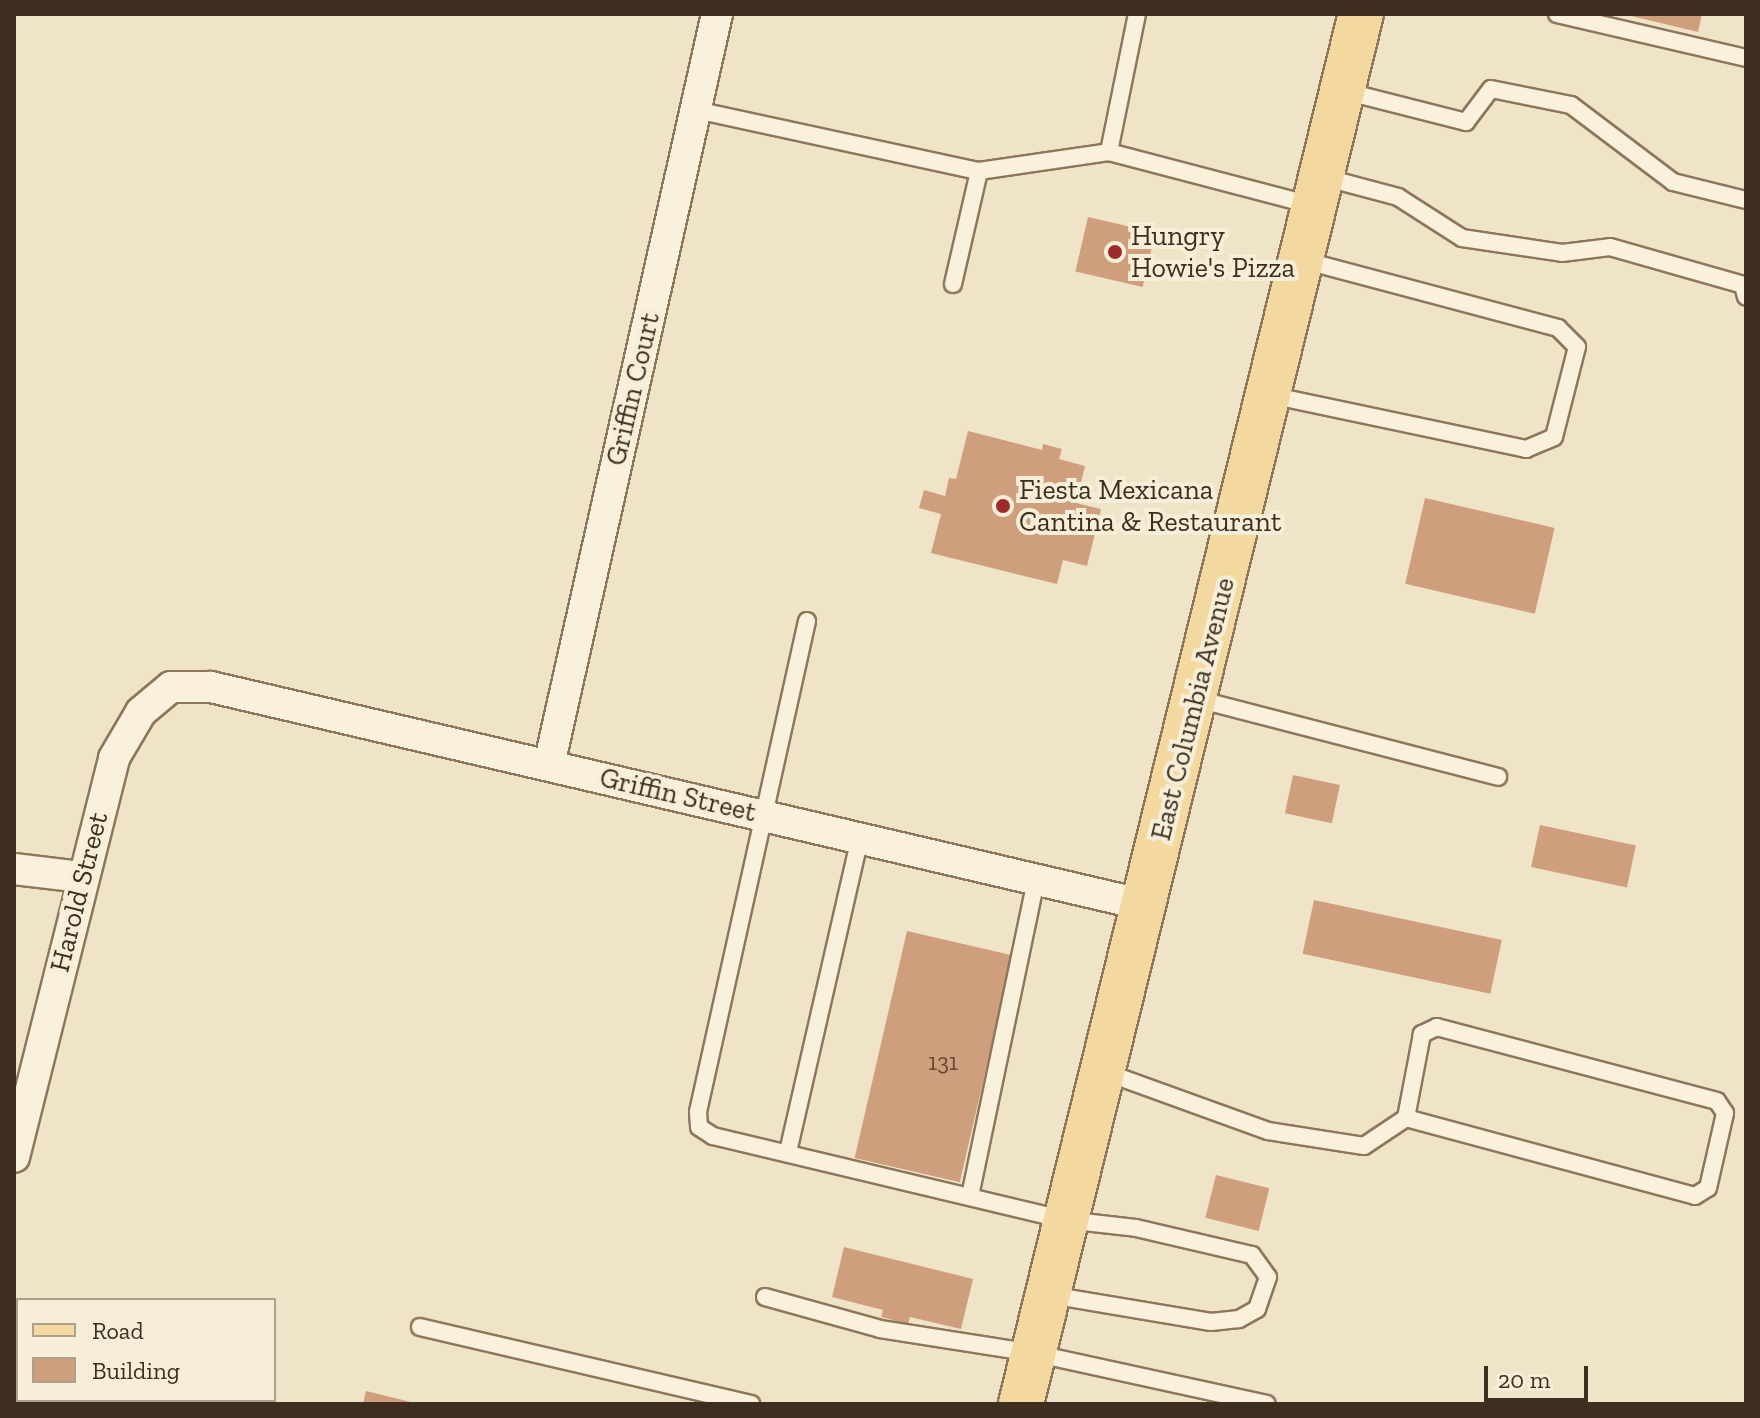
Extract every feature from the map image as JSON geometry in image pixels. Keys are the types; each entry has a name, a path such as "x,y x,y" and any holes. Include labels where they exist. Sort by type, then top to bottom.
{"main road":[{"name":"East Columbia Avenue","path":"1021,1404 1361,14"}],"street":[{"name":"Griffin Court","path":"549,765 717,14"},
{"name":"Harold Street","path":"14,1157 81,877 114,758 141,712 171,687 211,687"},
{"name":"Griffin Street","path":"211,687 1145,905"},
{"path":"14,869 81,877"}],"lane":[{"path":"1109,152 1137,14"},
{"path":"1557,14 1746,58"},
{"path":"1343,91 1466,122 1491,89 1571,105 1673,182 1746,200"},
{"path":"696,110 979,171 1109,152 1318,191 1398,197 1462,238 1562,253 1610,247 1743,285 1746,297"},
{"path":"953,284 979,171"},
{"path":"1269,395 1526,449 1539,447 1554,437 1577,347 1558,328 1302,260"},
{"path":"807,621 698,1112 699,1127 713,1136 1066,1220 1136,1228 1252,1255 1268,1277 1263,1298 1239,1319 1211,1322 1047,1295"},
{"path":"1195,699 1498,777"},
{"path":"788,1152 860,838"},
{"path":"970,1196 1036,879"},
{"path":"1104,1071 1268,1131 1364,1146 1406,1118 1422,1034 1437,1027 1717,1101 1725,1113 1708,1188 1695,1196 1406,1118"},
{"path":"765,1297 880,1329 1033,1353 1267,1404"},
{"path":"420,1327 678,1396 751,1404"}],"building":[{"path":"1623,14 1702,14 1698,32"},
{"name":"Hungry Howie's Pizza","path":"1088,217 1155,233 1143,287 1075,272"},
{"name":"Fiesta Mexicana Cantina & Restaurant","path":"968,431 1042,450 1043,444 1062,449 1059,459 1085,466 1076,503 1101,509 1087,566 1063,560 1057,584 931,553 941,514 919,508 924,490 945,496 949,478 956,479"},
{"path":"1425,498 1555,528 1535,614 1405,584"},
{"path":"1293,775 1340,785 1332,823 1285,813"},
{"path":"1540,825 1636,845 1627,887 1531,867"},
{"path":"1314,900 1502,940 1490,994 1303,954"},
{"path":"907,931 1012,955 960,1182 855,1158"},
{"path":"1216,1175 1269,1188 1259,1231 1205,1218"},
{"path":"844,1247 973,1279 961,1329 910,1317 908,1324 881,1317 883,1310 832,1297"},
{"path":"366,1391 415,1403 363,1404"}],"place":[{"name":"Hungry Howie's Pizza","path":"1115,252"},
{"name":"Fiesta Mexicana Cantina & Restaurant","path":"1003,506"}]}
